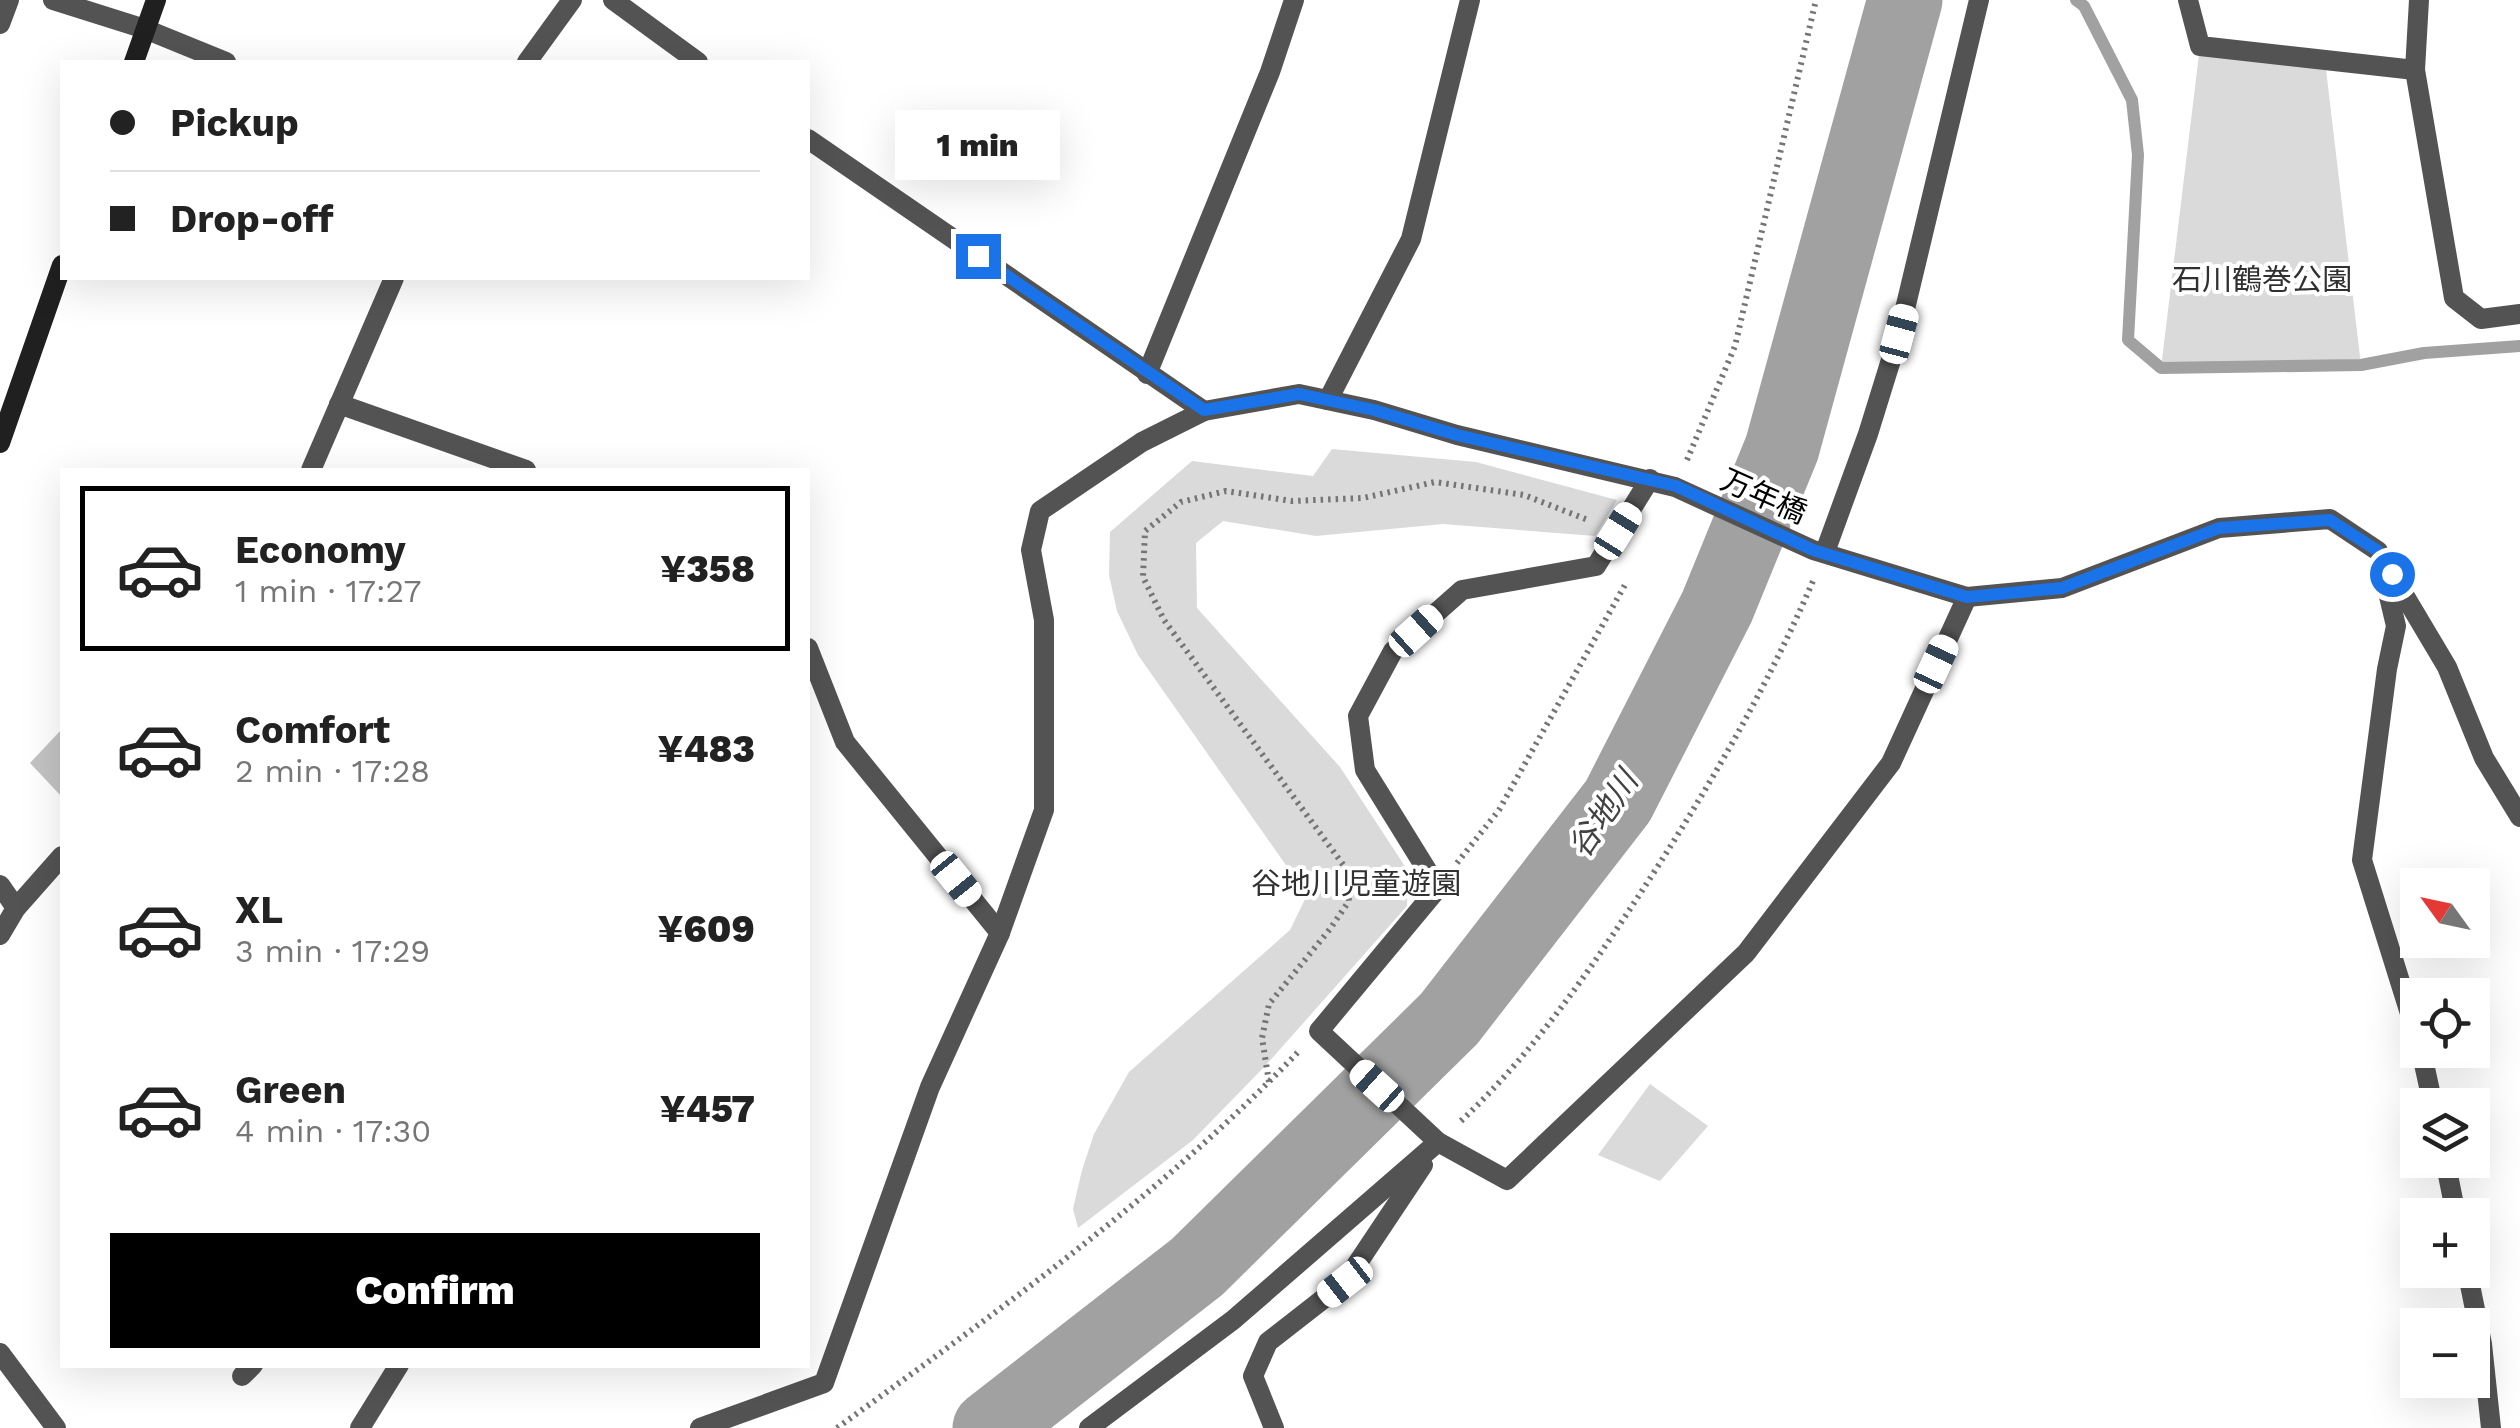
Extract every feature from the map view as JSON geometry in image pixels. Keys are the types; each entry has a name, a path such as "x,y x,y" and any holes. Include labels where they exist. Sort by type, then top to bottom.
{"main road":[{"path":"135,60 156,0"},
{"path":"0,444 60,271"}],"street":[{"path":"0,24 9,0"},
{"path":"54,0 146,29 221,60"},
{"path":"528,60 572,0"},
{"path":"614,0 695,60"},
{"path":"1148,374 1270,72 1294,0"},
{"path":"1328,400 1411,240 1470,0"},
{"path":"1819,551 1868,434 1899,334 1979,0"},
{"path":"2188,0 2200,46 2415,70"},
{"path":"2419,0 2415,70 2454,298 2482,318 2520,314"},
{"path":"810,140 1204,410"},
{"path":"311,468 393,280"},
{"name":"万年橋","path":"700,1428 824,1383 930,1086 1000,934 1044,810 1044,620 1031,550 1040,511 1142,442 1204,410 1299,394 1676,486 1819,551 1967,597"},
{"path":"339,404 520,468"},
{"path":"1650,479 1596,566 1462,590 1393,651 1358,716 1365,770 1438,888 1325,1038 1431,1135 1507,1180 1746,953 1891,763 1967,597 2062,588 2219,528 2330,520 2378,551 2447,667 2484,758 2520,817"},
{"path":"2378,551 2396,626 2362,860 2400,981"},
{"path":"810,653 845,742 1000,934"},
{"path":"0,935 16,908 60,858"},
{"path":"0,885 16,908"},
{"path":"1089,1428 1233,1320 1431,1135"},
{"path":"1274,1428 1253,1376 1268,1342 1345,1282 1431,1135"},
{"path":"2471,1288 2482,1344 2491,1428"},
{"path":"0,1353 56,1428"},
{"path":"360,1428 397,1368"}],"path":[{"path":"1704,419 1735,346 1816,0"},
{"path":"1269,1082 1262,1038 1269,1004 1349,901 1347,870 1164,620 1143,577 1145,532 1181,502 1226,490 1292,501 1362,498 1435,482 1524,494 1618,531"},
{"path":"1431,1135 1494,1089 1565,1005 1674,843 1791,632 1819,551"},
{"path":"1438,888 1499,810 1627,581"},
{"path":"836,1428 1026,1290 1140,1200 1269,1082 1325,1038"}],"green space":[{"name":"石川鶴巻公園","path":"2200,46 2325,61 2361,365 2161,368"},
{"name":"谷地川児童遊園","path":"1332,449 1476,462 1617,500 1595,536 1443,524 1316,536 1223,521 1196,543 1197,608 1340,767 1408,871 1407,906 1267,1064 1193,1140 1078,1228 1073,1209 1082,1170 1094,1134 1129,1072 1290,930 1307,895 1138,655 1117,611 1109,575 1110,532 1192,461 1313,476"},
{"path":"1650,1084 1708,1126 1660,1181 1598,1155"}],"building":[{"path":"60,731 60,795 30,763"}],"waterway":[{"name":"谷地川","path":"990,1428 1197,1267 1449,1019 1618,801 1717,607 1782,448 1905,0"},
{"path":"2076,0 2084,6 2132,100 2138,155 2128,340 2161,368 2361,365 2424,353 2520,346"}],"route":[{"path":"978,256 1204,410 1299,394 1374,410 1457,435 1676,486 1813,550 1967,597 2062,588 2219,528 2330,520 2378,551 2392,574"}]}
